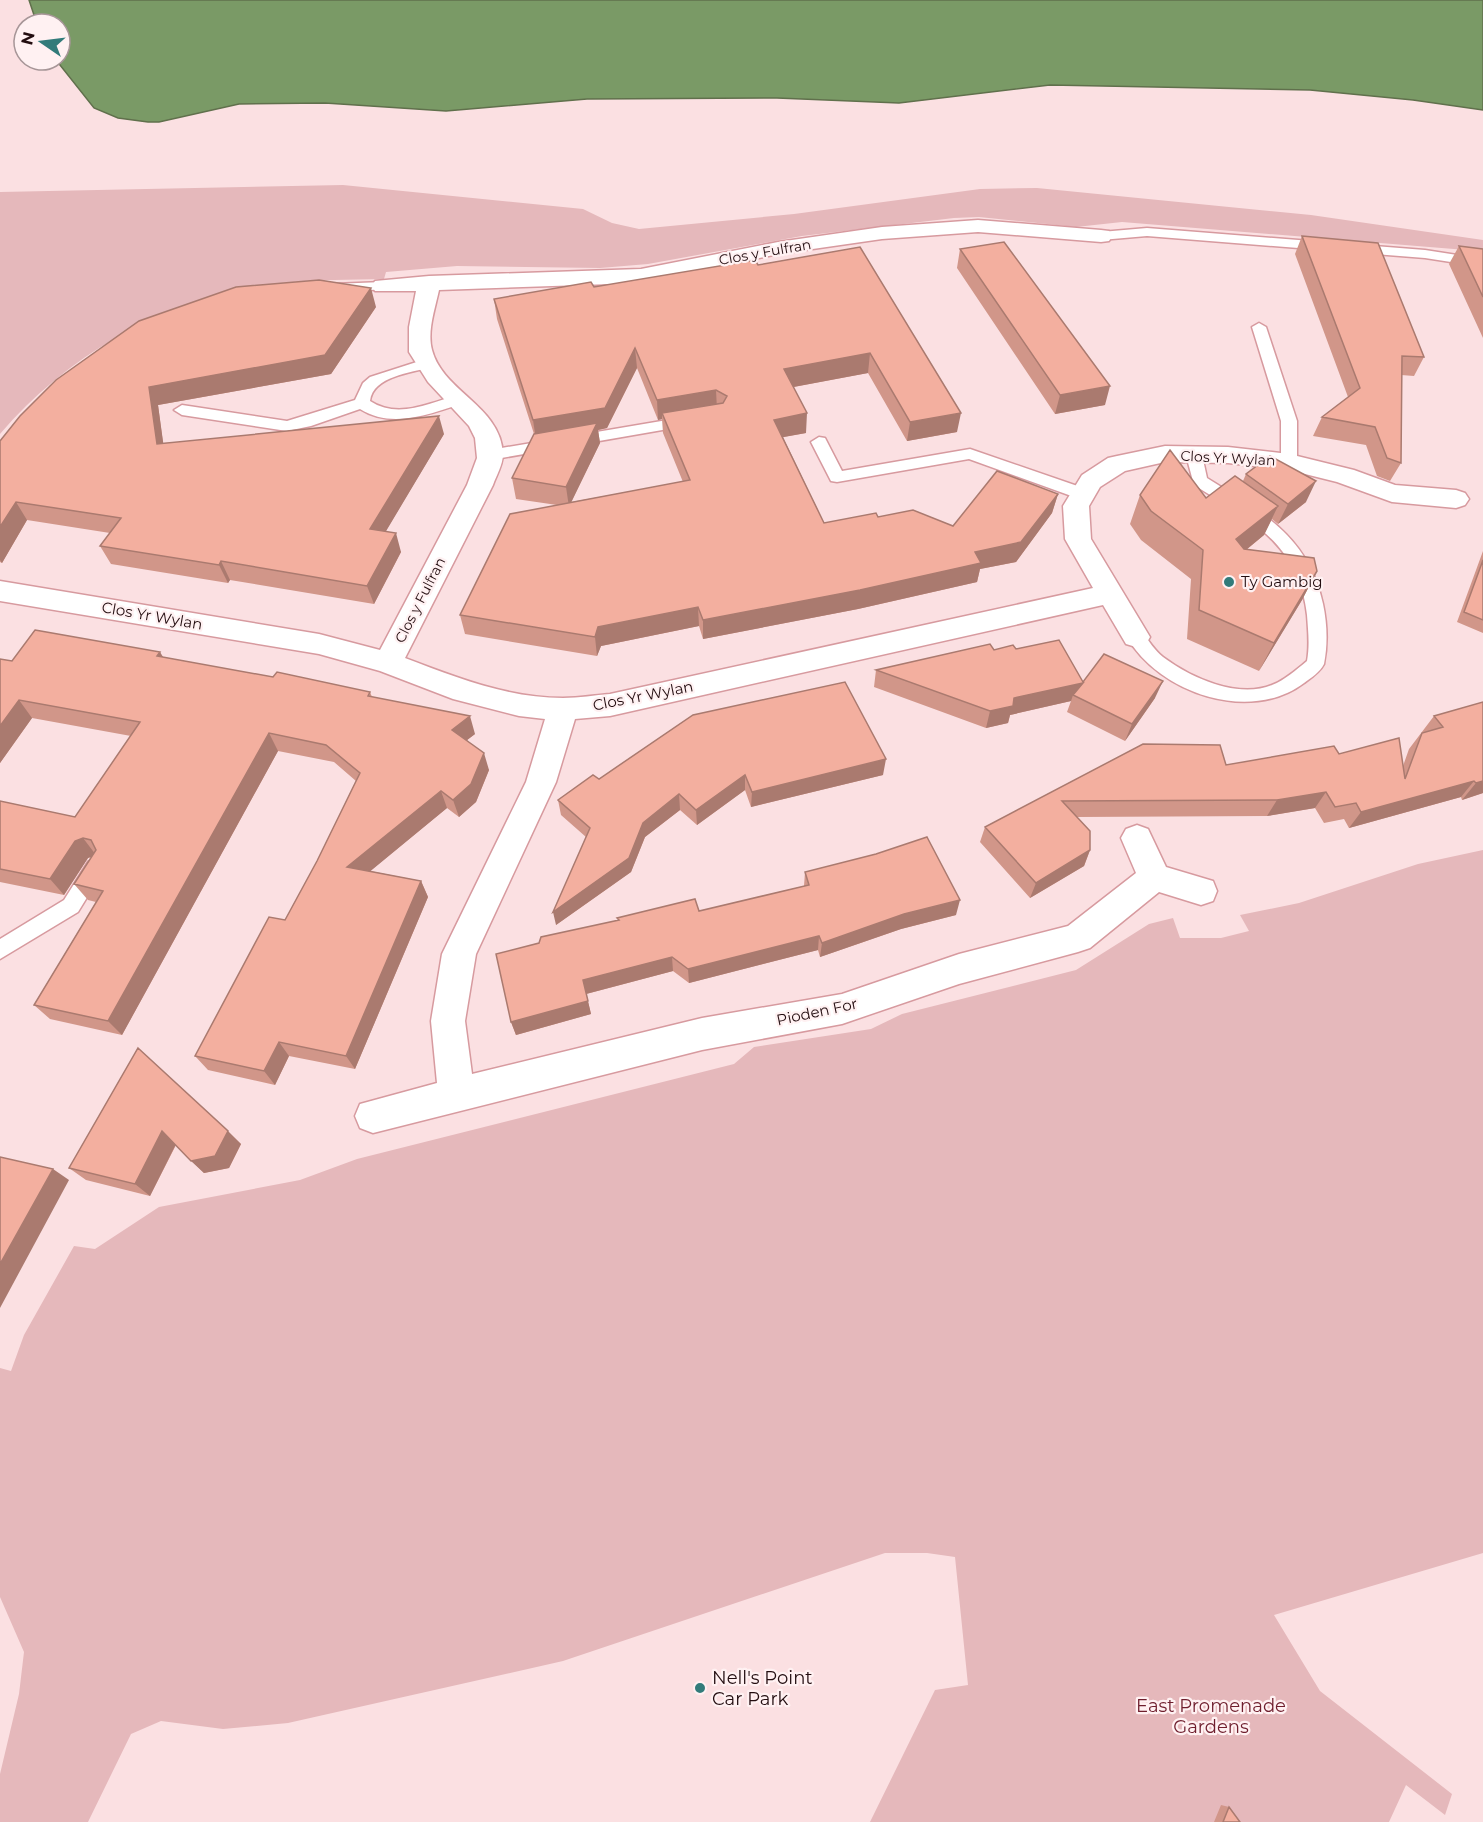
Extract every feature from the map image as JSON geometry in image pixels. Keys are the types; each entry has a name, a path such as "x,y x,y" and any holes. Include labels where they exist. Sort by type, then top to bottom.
{"street":[{"name":"Clos y Fulfran","path":"383,286 429,283 575,281 642,276 778,248 882,233 978,226 1101,236"},
{"path":"429,283 420,336 420,350 426,364 461,399 483,427 490,455"},
{"name":"Clos Yr Wylan","path":"1083,494 1091,481 1117,464 1166,454 1194,454 1228,455 1289,462 1345,476 1392,493 1456,499"},
{"name":"Clos y Fulfran","path":"388,663 480,485 490,455"},
{"path":"1083,494 1076,506 1078,539 1136,637"},
{"name":"Clos Yr Wylan","path":"0,591 319,644 388,663 453,687 519,705 562,709 610,705 1110,594"},
{"path":"457,1096 448,1021 459,954 541,782 562,709"},
{"path":"1137,838 1154,877 1202,891"},
{"name":"Pioden For","path":"373,1116 702,1034 842,1009 959,969 1078,938 1154,877"}],"lane":[{"path":"1101,236 1147,232 1425,254 1483,263"},
{"name":"Clos y Fulfran","path":"313,289 383,286"},
{"path":"1259,327 1289,420 1289,462"},
{"path":"426,364 367,385 361,394 362,403 371,411 407,414 461,399"},
{"path":"182,410 287,426 305,423 362,403"},
{"path":"490,455 706,419"},
{"path":"819,442 837,477 970,454 1083,494"},
{"path":"1136,637 1155,661 1179,676 1227,693 1251,695 1275,692 1315,664 1319,646 1313,590 1306,569 1293,548 1275,529 1200,481 1194,454"},
{"path":"0,950 71,906 97,865"}],"green space":[{"path":"343,185 583,209 612,223 639,229 794,214 980,189 1037,188 1311,215 1483,240 1483,254 1466,250 1122,222 1076,227 979,217 802,236 648,264 600,268 457,266 386,272 384,279 284,283 203,300 164,314 128,331 93,352 60,376 29,403 0,434 0,192"},
{"name":"East Promenade Gardens","path":"1483,850 1483,1553 1274,1615 1320,1691 1452,1794 1445,1815 1406,1785 1389,1822 870,1822 935,1690 968,1685 955,1557 927,1553 885,1553 563,1661 288,1723 223,1729 161,1721 131,1734 88,1822 0,1822 0,1774 19,1694 24,1652 0,1597 0,1368 11,1371 24,1335 74,1246 95,1249 159,1207 300,1180 357,1159 734,1064 754,1047 871,1029 902,1014 1076,970 1149,924 1173,918 1180,938 1221,938 1249,931 1240,915 1299,903 1418,864"}],"shaded area":[{"path":"29,0 1483,0 1483,110 1413,100 1310,90 1050,85 899,103 777,98 587,99 446,111 325,103 239,104 159,122 148,122 118,118 94,108 66,72 72,72 72,12 33,12"}],"building":[{"path":"1302,236 1378,243 1424,357 1402,356 1401,463 1387,458 1375,427 1322,417 1360,388"},
{"path":"1004,242 1110,386 1060,395 960,249"},
{"path":"1459,246 1483,249 1483,297"},
{"path":"860,247 961,413 910,422 870,353 784,369 807,413 774,420 824,523 876,513 878,517 913,510 953,526 997,471 1058,494 1021,542 975,552 981,563 860,590 703,620 698,607 598,627 595,637 460,615 510,514 690,480 662,413 723,403 727,396 716,390 657,400 635,348 605,408 533,420 494,299 591,282 594,287 755,260 758,265"},
{"path":"319,280 371,288 325,355 149,387 157,444 439,416 370,529 396,533 367,586 221,561 219,565 100,546 121,518 16,502 0,527 0,441 20,416 56,380 139,321 236,287"},
{"path":"597,423 566,487 512,478 534,434"},
{"path":"1170,450 1206,498 1235,476 1278,506 1236,539 1244,549 1314,558 1317,571 1274,643 1199,610 1203,550 1151,511 1140,495"},
{"path":"1270,456 1316,481 1288,504 1246,474"},
{"path":"1483,560 1483,620 1464,612"},
{"path":"35,630 160,652 157,656 273,677 277,672 370,692 368,696 470,716 452,730 484,753 471,784 453,800 441,791 347,867 421,881 346,1056 279,1042 264,1071 195,1056 269,917 285,920 360,773 326,745 269,733 108,1021 34,1005 103,891 74,884 96,850 91,840 83,838 75,841 50,879 0,869 0,801 75,817 140,722 19,700 0,726 0,659 12,661"},
{"path":"1059,640 1083,682 1104,654 1163,681 1132,724 1073,695 1083,683 1014,698 1013,706 990,711 876,670 990,644 994,650 1013,645 1016,649"},
{"path":"845,682 886,759 752,792 745,775 696,810 679,794 643,823 629,858 553,912 590,828 558,800 593,775 599,779 693,715"},
{"path":"1483,702 1483,781 1476,783 1474,781 1361,812 1356,803 1335,807 1326,792 1277,800 1062,801 1090,831 1090,850 1036,883 985,827 1143,744 1220,745 1226,765 1334,746 1339,754 1399,738 1405,779 1422,733 1443,727 1434,716"},
{"path":"927,837 960,900 904,914 822,943 819,936 688,969 672,957 583,980 588,1001 511,1022 496,954 539,943 541,937 619,920 617,918 695,899 699,911 809,885 805,872 876,854"},
{"path":"138,1048 228,1131 215,1156 191,1161 162,1131 135,1184 69,1168"},
{"path":"0,1157 53,1169 0,1264"},
{"path":"1229,1807 1240,1822 1223,1822"}],"place":[{"name":"Ty Gambig","path":"1229,582"},
{"name":"Nell's Point Car Park","path":"700,1688"}]}
